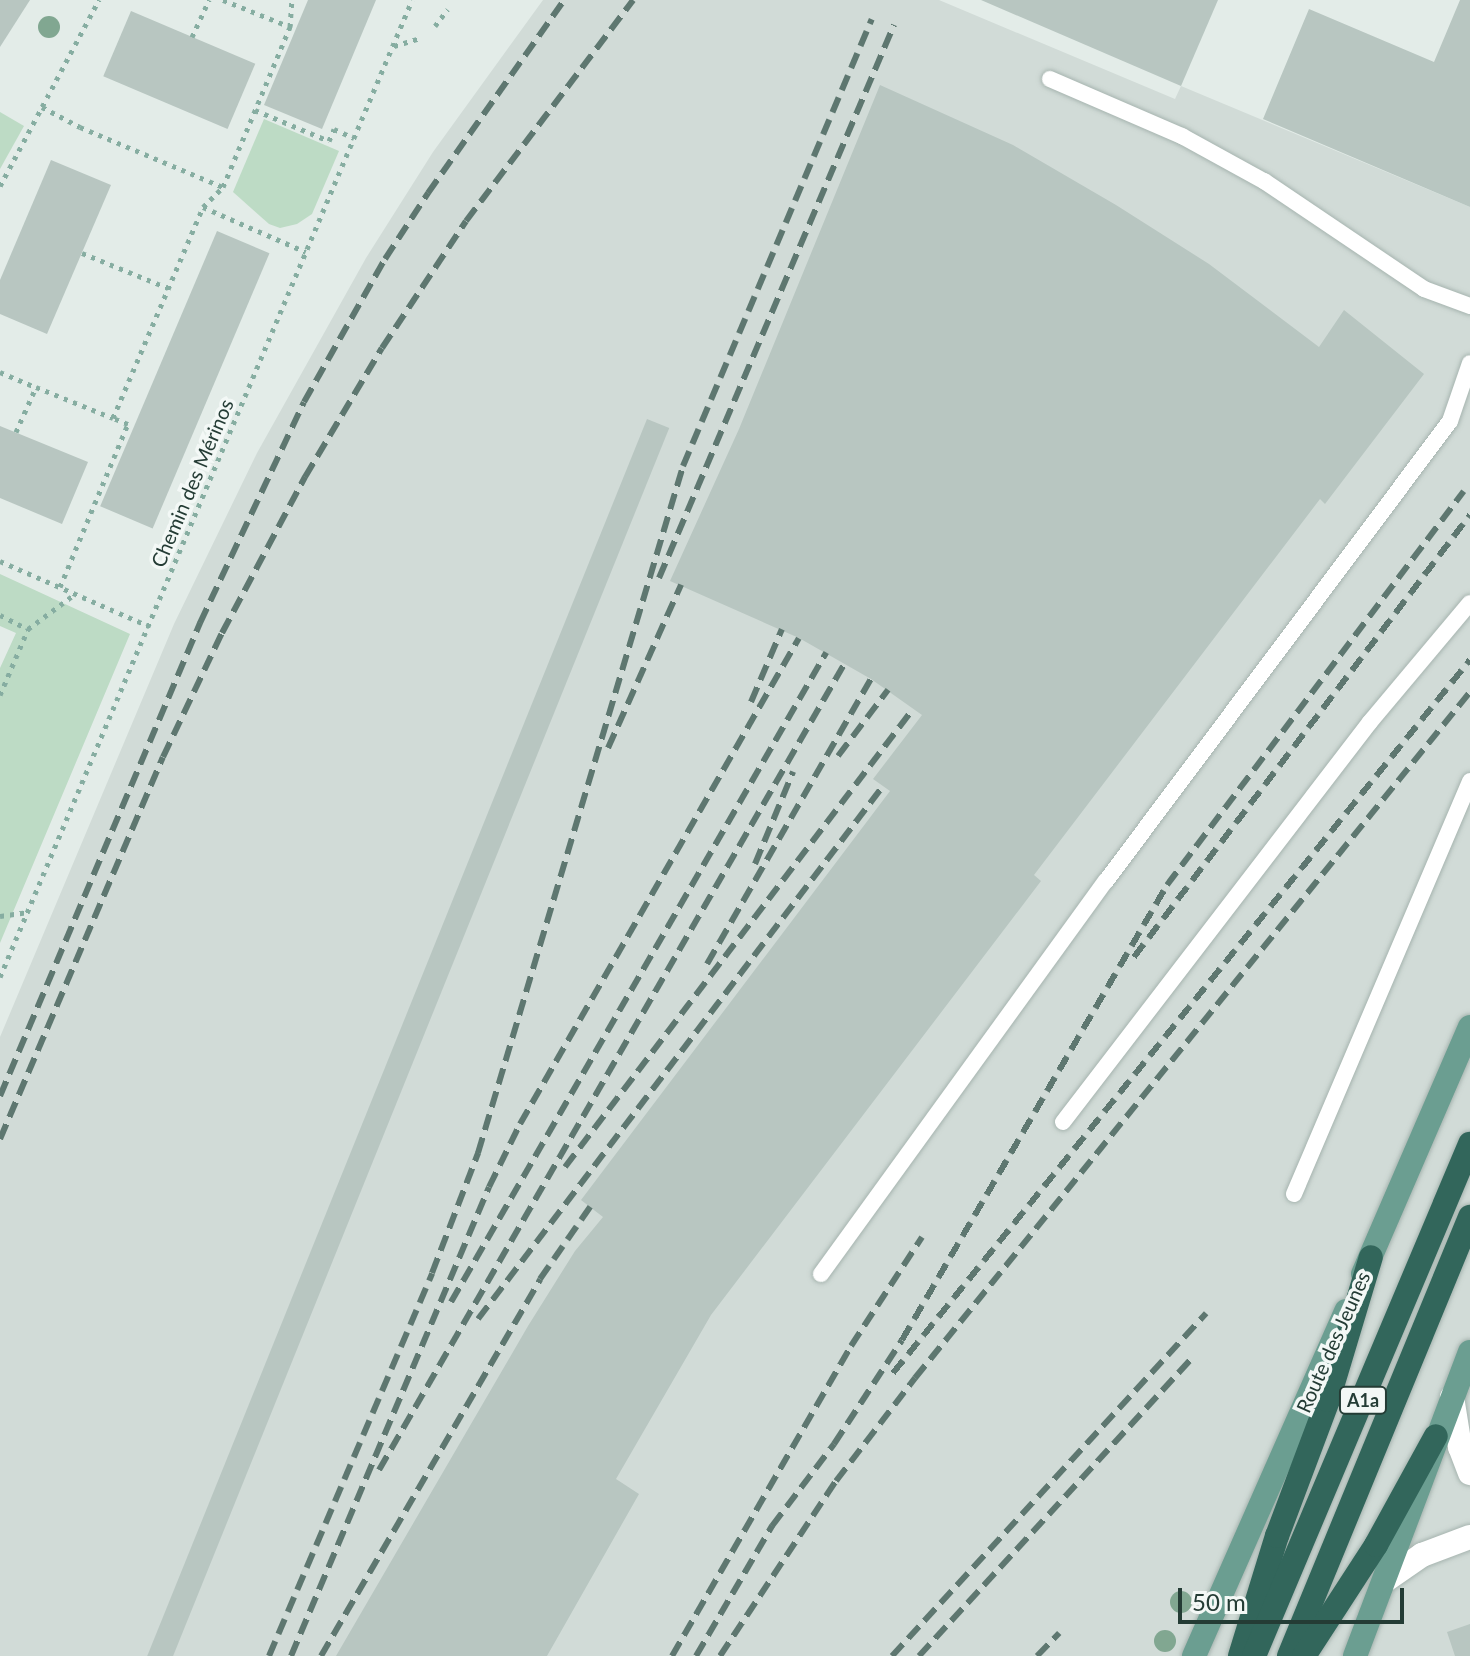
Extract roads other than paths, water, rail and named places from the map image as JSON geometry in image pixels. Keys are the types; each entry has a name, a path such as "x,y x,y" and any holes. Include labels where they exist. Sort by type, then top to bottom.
{"highway":[{"name":"A1a","path":"1254,1656 1470,1144"},
{"path":"1289,1656 1323,1566 1470,1217"},
{"name":"A1a","path":"1240,1656 1277,1536 1328,1400 1371,1257"},
{"path":"1304,1656 1376,1545 1436,1436"}],"main road":[{"name":"Route des Jeunes","path":"1194,1656 1468,1035"},
{"path":"1355,1656 1470,1352"}],"street":[{"path":"1452,1397 1460,1447 1470,1473"},
{"path":"1386,1580 1422,1555 1470,1537"}],"lane":[{"path":"1050,79 1182,136 1264,181 1424,289 1470,306"},
{"path":"821,1274 1106,881 1450,421 1465,394 1470,363"},
{"path":"1063,1122 1370,722 1470,603"},
{"path":"1294,1194 1470,781"}],"railway":[{"path":"0,1096 200,623 304,402 385,259 564,0"},
{"path":"0,1139 163,757 222,633 305,477 382,348 466,221 633,0"},
{"path":"269,1656 432,1273 478,1153 683,466 872,19"},
{"path":"659,578 894,25"},
{"path":"696,1656 772,1526 834,1444 902,1340 1167,885 1464,491"},
{"path":"1134,957 1470,515"},
{"path":"608,748 681,585"},
{"path":"751,702 782,629"},
{"path":"291,1656 489,1187 520,1124 799,638"},
{"path":"451,1302 826,653"},
{"path":"893,1373 1470,660"},
{"path":"379,1470 845,663"},
{"path":"707,964 871,679"},
{"path":"838,756 888,690"},
{"path":"720,1656 836,1481 915,1378 1470,692"},
{"path":"565,1167 913,709"},
{"path":"755,864 793,772"},
{"path":"478,1319 883,786"},
{"path":"321,1656 540,1279 590,1207"},
{"path":"672,1656 851,1346 922,1237"},
{"path":"892,1656 1206,1313"},
{"path":"919,1656 1192,1358"},
{"path":"1037,1656 1059,1633"}]}
